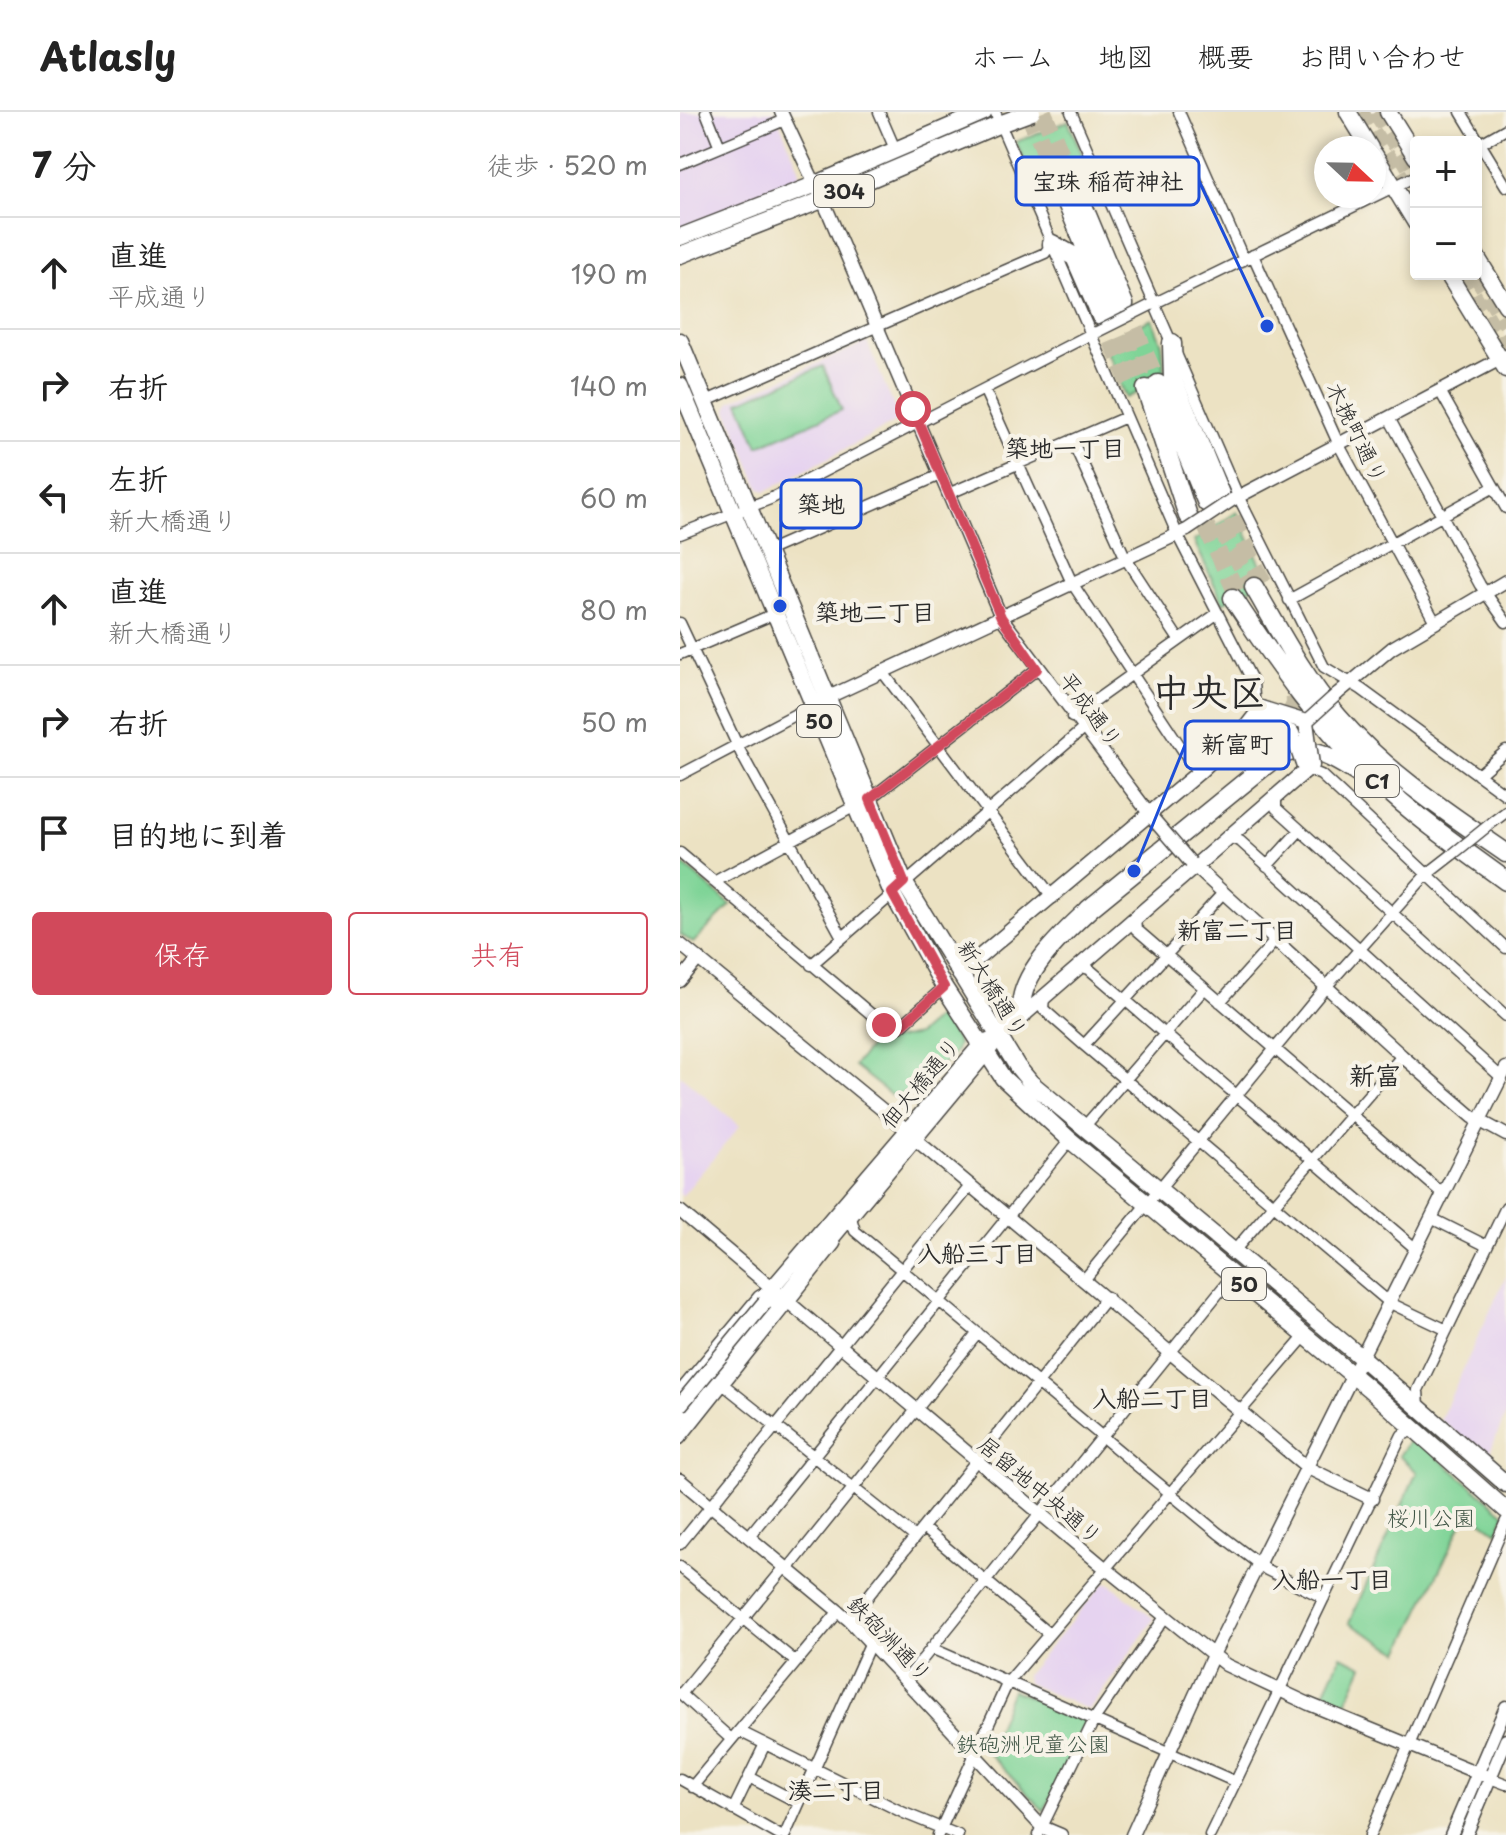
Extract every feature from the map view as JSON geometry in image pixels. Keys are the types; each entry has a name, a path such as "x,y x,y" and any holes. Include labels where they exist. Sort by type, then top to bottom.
{"highway":[{"path":"1073,200 1105,320"},
{"path":"1052,244 1075,257 1105,320"},
{"path":"1172,343 1173,380 1206,511"},
{"path":"1146,389 1206,511"},
{"path":"1247,591 1290,669"},
{"name":"C1","path":"1247,591 1257,634 1271,657 1406,806 1506,881"},
{"name":"C1","path":"1247,591 1328,694 1351,742 1501,850"},
{"path":"1022,1015 1023,1000 1038,965 1088,910 1288,737"},
{"path":"1088,910 1268,761 1285,752 1304,750 1329,756 1406,806"},
{"path":"1501,850 1506,865"}],"main road":[{"name":"304","path":"680,255 759,232 818,192 895,149 984,112"},
{"name":"304","path":"680,237 818,192 1000,119 1032,112"},
{"path":"1348,112 1363,136"},
{"path":"1388,112 1410,147"},
{"path":"1386,174 1410,213"},
{"path":"1482,266 1506,305"},
{"path":"1452,280 1504,362"},
{"name":"新大橋通り","path":"680,341 704,402 774,614 813,705 863,802"},
{"name":"新大橋通り","path":"680,386 739,511 765,552 828,697 863,802 898,888 944,987 1010,1087 1353,1376 1506,1510"},
{"path":"1258,713 1306,722"},
{"path":"1258,713 1288,737 1308,767"},
{"path":"959,974 1151,817 1243,731 1258,713"},
{"path":"1288,737 1306,722"},
{"path":"1306,722 1308,767"},
{"path":"998,1037 1308,767"},
{"name":"新大橋通り","path":"898,888 959,974 1024,1075 1362,1358 1506,1484"},
{"name":"佃大橋通り","path":"680,1421 760,1326 776,1299 984,1049 998,1037"},
{"name":"佃大橋通り","path":"680,1405 851,1218 912,1135"}],"street":[{"path":"706,112 720,147"},
{"path":"879,112 895,149"},
{"path":"1071,112 1172,343"},
{"name":"木挽町通り","path":"1179,112 1339,445 1435,622"},
{"path":"1461,112 1472,136"},
{"path":"680,164 783,116"},
{"name":"平成通り","path":"783,116 877,325 1001,617 1037,669 1192,866 1402,1056 1479,1121 1506,1135"},
{"path":"704,402 1045,253 1052,244 1000,119"},
{"path":"1482,143 1506,129"},
{"path":"1482,153 1506,186"},
{"path":"680,534 770,499 985,391 1105,320 1153,304 1410,179"},
{"path":"1105,320 1126,417 1206,511 1289,600 1324,667 1506,795"},
{"path":"680,775 828,697 1126,559 1206,511 1440,391 1504,362"},
{"path":"985,391 1072,583 1198,773"},
{"path":"1440,391 1506,508"},
{"path":"948,494 1126,417"},
{"path":"1389,418 1486,594 1506,622"},
{"path":"1072,440 1126,559 1179,640"},
{"path":"765,552 940,475"},
{"path":"1289,600 1494,487"},
{"path":"1206,511 1218,613 1253,682 1258,713"},
{"path":"1306,722 1328,694 1349,683 1392,648 1506,581"},
{"path":"1072,717 1218,613"},
{"path":"680,654 774,614"},
{"path":"680,623 738,745 842,937"},
{"path":"714,882 863,802 941,748 1037,669"},
{"path":"882,671 1053,898"},
{"path":"811,965 1082,730"},
{"path":"1478,775 1506,751"},
{"path":"1308,767 1321,775 1506,948"},
{"path":"1276,796 1276,808 1506,1016"},
{"path":"1084,1280 1234,1095 1358,950 1426,875 1506,812"},
{"path":"1267,866 1300,830"},
{"path":"1132,1835 1213,1655 1504,1072 1358,950 1240,841 1230,838"},
{"path":"680,853 811,965 893,1029 900,1027 944,987"},
{"path":"1084,1045 1222,894"},
{"path":"1135,918 1136,929 1443,1194"},
{"path":"1220,1002 1274,942"},
{"path":"680,944 1107,1297 1308,1468 1372,1499"},
{"path":"680,981 699,958"},
{"path":"1078,966 1089,969 1416,1249"},
{"path":"1084,1127 1204,989"},
{"path":"1044,995 1043,1009 1196,1142 1390,1303 1447,1330"},
{"path":"1234,1251 1402,1056"},
{"path":"749,1536 1070,1140"},
{"path":"680,1544 971,1185"},
{"path":"1419,1407 1418,1390 1506,1207"},
{"name":"居留地中央通り","path":"680,1211 776,1299 839,1347 1213,1655 1279,1691 1484,1777"},
{"path":"851,1218 855,1231 1170,1493 1259,1564 1324,1598"},
{"path":"1431,1218 1487,1246"},
{"path":"905,1681 1233,1275"},
{"path":"680,1391 759,1296 776,1299 724,1385 680,1439"},
{"path":"692,1787 796,1662 844,1615 923,1528 1107,1297"},
{"path":"958,1835 939,1832 765,1744 735,1735 680,1694 978,1333"},
{"path":"939,1832 1008,1682 1305,1336"},
{"path":"724,1385 915,1537"},
{"path":"1210,1835 1402,1435 1415,1430"},
{"name":"鉄砲洲通り","path":"680,1480 844,1615 973,1753 1040,1831 1061,1835"},
{"path":"1370,1835 1506,1521"},
{"path":"923,1528 1049,1634"},
{"path":"680,1567 796,1662"},
{"path":"1040,1831 1095,1718 1165,1617"},
{"path":"785,1835 870,1644"},
{"path":"931,1648 1236,1782"},
{"path":"1466,1835 1506,1707"},
{"path":"1451,1835 1506,1740"},
{"path":"733,1810 765,1744"},
{"path":"749,1777 799,1803"},
{"path":"1484,1777 1506,1784"},
{"path":"680,1779 779,1835"}],"shaded area":[{"path":"680,112 775,112 799,168 799,179 680,228"},
{"path":"867,342 898,416 894,423 766,491 760,489 727,409 731,401"},
{"path":"680,1075 740,1126 682,1196 680,1194"},
{"path":"1506,1276 1506,1414 1487,1459 1440,1420"},
{"path":"1104,1583 1109,1583 1154,1619 1089,1710 1027,1683 1026,1675"}],"green space":[{"path":"1068,121 1097,189 1045,210 1016,142"},
{"path":"1152,319 1162,344 1165,380 1126,398 1103,342"},
{"path":"823,366 842,410 758,446 739,402"},
{"path":"1237,512 1268,580 1223,603 1194,541"},
{"path":"680,862 731,905 693,943 680,934"},
{"path":"940,1015 958,1043 956,1051 919,1089 892,1096 854,1066 881,1033 892,1040 917,1035"},
{"name":"桜川公園","path":"1412,1436 1505,1514 1497,1532 1468,1511 1400,1652 1349,1623 1417,1472 1399,1456"},
{"path":"1341,1656 1363,1666 1346,1703 1324,1693"},
{"name":"鉄砲洲児童公園","path":"1012,1690 1088,1721 1044,1811 987,1752"}],"tunnel":[{"path":"1028,112 1067,203"},
{"path":"1043,112 1079,196"},
{"path":"1361,112 1410,191"},
{"path":"1375,112 1410,169"},
{"path":"1465,280 1506,347"},
{"path":"1479,280 1506,324"},
{"path":"1124,304 1158,384"},
{"path":"1112,311 1146,389"},
{"path":"1101,316 1132,388"},
{"path":"1220,494 1263,583"},
{"path":"1207,503 1250,581"},
{"path":"1206,526 1238,596"},
{"path":"1279,739 1295,704 1294,679"}],"place":[{"name":"宝珠 稲荷神社","path":"1267,326"},
{"name":"築地","path":"780,606"},
{"name":"新富町","path":"1134,871"}],"district":[{"name":"築地一丁目","path":"1065,447"},
{"name":"築地二丁目","path":"875,611"},
{"name":"中央区","path":"1209,690"},
{"name":"新富二丁目","path":"1237,929"},
{"name":"新富","path":"1375,1074"},
{"name":"入船三丁目","path":"977,1252"},
{"name":"入船二丁目","path":"1152,1397"},
{"name":"入船一丁目","path":"1332,1578"},
{"name":"湊二丁目","path":"836,1789"}],"route":[{"path":"884,1025 893,1029 900,1027 944,987 892,893 904,882 870,799 941,748 1037,669 1001,617 913,409"}]}
